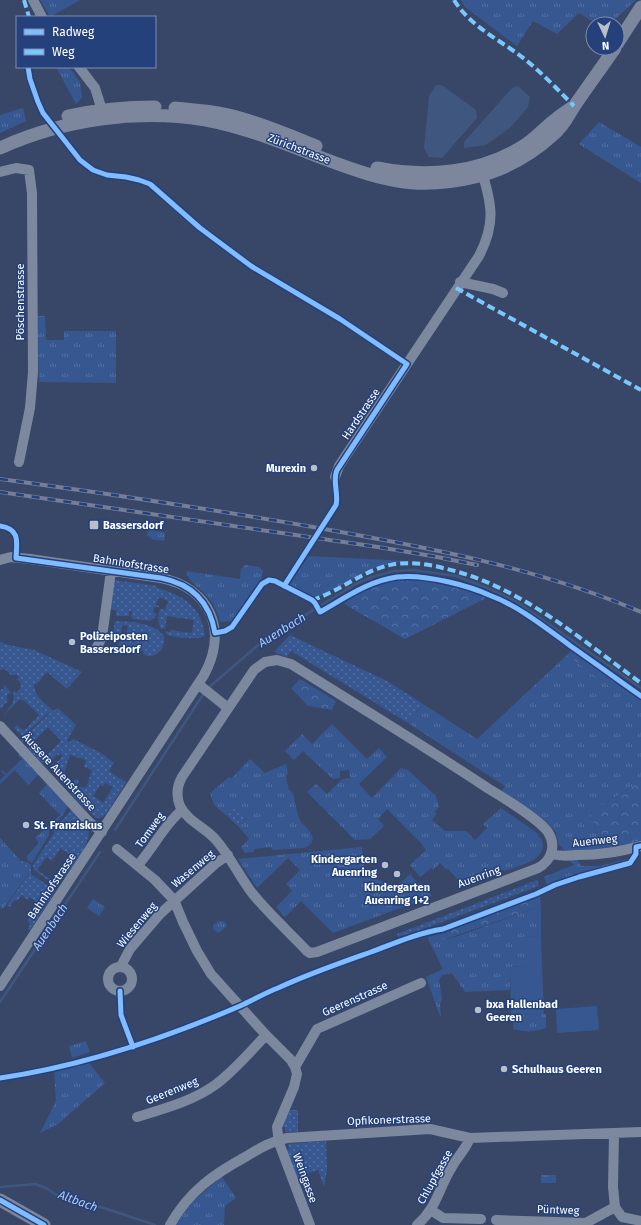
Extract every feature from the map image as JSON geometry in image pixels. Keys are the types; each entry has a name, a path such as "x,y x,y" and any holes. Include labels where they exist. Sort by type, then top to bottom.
{"main road":[{"path":"625,32 641,7"},
{"name":"Zürichstrasse","path":"0,138 133,107 194,110 241,118 348,159 393,171 434,173 458,170 482,170 537,137 556,119 574,106 609,56"},
{"name":"Zürichstrasse","path":"0,148 44,127"},
{"path":"0,1200 44,1225"}],"street":[{"path":"33,0 41,16"},
{"path":"80,68 95,88 98,115"},
{"name":"Pöschenstrasse","path":"0,172 16,168 29,170 32,193 33,372 30,408 19,462"},
{"name":"Hardstrasse","path":"335,477 339,466 478,256 486,241 490,227 491,214 489,194 482,170"},
{"path":"460,282 493,288 503,293"},
{"name":"Bahnhofstrasse","path":"0,986 102,832 204,689 216,639 212,618 204,603 191,590 174,581 30,559 3,559"},
{"path":"97,647 102,637 111,571"},
{"path":"182,810 178,802 177,794 180,781 254,670 265,662 274,660 287,662 439,756 540,824 551,838 553,846 551,854"},
{"path":"204,689 228,708"},
{"name":"Äussere Auenstrasse","path":"0,726 90,823 102,832"},
{"name":"Auenring","path":"182,810 189,819 215,839 228,855 248,888 263,906 307,951 314,953 538,868 544,864 551,854"},
{"name":"Tomweg","path":"138,865 171,819 182,810"},
{"name":"Auenweg","path":"551,854 596,855 641,846"},
{"path":"117,848 155,880 174,900 197,951 211,974 266,1035 291,1060 295,1067"},
{"name":"Wasenweg","path":"174,900 214,864 228,855"},
{"name":"Wiesenweg","path":"121,966 130,949 174,900"},
{"name":"Geerenstrasse","path":"278,1140 277,1127 294,1087 297,1074 295,1067 317,1029 421,983"},
{"name":"Geerenweg","path":"137,1117 196,1096 214,1086 266,1035"},
{"name":"Opfikonerstrasse","path":"170,1225 181,1207 209,1179 233,1164 278,1140 286,1138 430,1129 470,1138 641,1132"},
{"path":"614,1133 613,1187 615,1207 622,1217 641,1221"},
{"name":"Chlupfgasse","path":"417,1225 430,1210 442,1188 447,1174 468,1144 470,1138"},
{"name":"Weingasse","path":"278,1140 310,1225"},
{"name":"Püntweg","path":"496,1220 586,1223 615,1207"},
{"path":"430,1210 442,1218 481,1219"}],"green space":[{"path":"40,0 80,0 52,16 49,16"},
{"path":"461,0 636,0 619,16 585,17 579,13 557,34 533,21 517,46 465,7"},
{"path":"57,68 70,68 80,82 82,98 76,104"},
{"path":"23,108 26,121 0,133 0,115"},
{"path":"599,122 641,147 641,183 579,144"},
{"path":"37,316 45,316 46,340 64,340 64,331 116,331 116,383 39,382"},
{"path":"148,529 164,532 164,541 151,539 152,537 147,536"},
{"path":"308,556 407,561 376,567 320,596 311,598 292,588 290,584"},
{"path":"245,565 259,567 263,571 262,577 233,621 220,622 212,602 190,580 186,571 240,579 241,569"},
{"path":"410,579 449,585 488,597 405,639 344,604 364,587 389,581"},
{"path":"113,580 157,586 157,588 175,594 190,604 200,617 205,636 186,638 174,637 166,634 165,631 170,632 170,630 192,633 194,620 167,616 165,629 160,628 158,617 160,609 165,610 168,601 159,597 156,605 159,607 155,607 153,610 154,613 157,613 150,621 133,619 131,616 132,611 129,611 129,616 116,616 116,610 111,609 110,607"},
{"path":"115,621 143,624 156,629 165,638 162,649 152,656 144,655 143,651 140,651 139,654 136,655 117,644 125,640 128,626 122,625 121,635 115,637 113,633"},
{"path":"290,635 387,681 423,704 408,723 291,651 287,657 274,652"},
{"path":"0,642 34,650 82,672 67,689 47,672 37,684 34,685 36,693 41,700 53,711 58,708 76,725 67,740 69,743 73,739 101,753 114,763 109,771 126,782 106,814 100,818 96,818 71,794 74,779 79,780 77,786 86,788 92,770 84,767 86,760 70,755 62,779 53,771 55,768 54,765 63,756 61,754 56,756 65,747 50,761 51,762 48,765 40,761 28,748 33,744 45,757 61,741 48,727 32,743 27,738 22,742 21,740 50,713 23,736 14,728 17,725 24,731 39,715 24,700 22,701 20,699 3,716 13,703 14,694 12,692 15,691 16,693 21,688 20,682 17,679 19,677 17,675 11,675 5,669 0,670","holes":["105,783 113,787 103,803 93,796 100,785 103,787"]},
{"path":"572,650 621,684 611,687 567,655"},
{"path":"567,655 611,687 621,684 641,698 641,781 590,813 604,851 565,851 558,843 556,832 548,824 501,792 505,786 408,723 423,704 477,739"},
{"path":"300,679 336,701 332,710 308,706 291,688"},
{"path":"4,685 11,692 7,695 7,702 0,709 0,690 5,688 3,686"},
{"path":"332,724 367,759 379,748 387,757 359,784 372,798 401,768 408,770 436,796 439,807 434,812 437,814 432,820 445,831 466,831 475,840 487,828 483,824 501,808 537,833 542,841 543,848 540,854 527,863 504,871 502,869 462,884 440,863 433,870 431,868 420,877 410,865 426,850 422,844 387,809 378,819 384,826 370,839 355,840 307,792 316,784 327,794 342,779 350,778 349,770 340,771 340,778 333,779 303,751 294,760 285,751 302,734 312,744"},
{"path":"20,753 39,774 28,785 15,770 0,784 0,780 5,775 1,771 2,770 6,774 22,759 18,755"},
{"path":"250,759 265,773 286,764 288,773 286,777 289,790 293,793 299,818 312,836 310,844 305,848 273,850 270,847 255,849 253,852 245,853 241,847 249,839 239,827 247,819 235,808 227,816 214,805 210,793 229,777 232,778"},
{"path":"641,781 641,842 604,851 590,813"},
{"path":"48,783 69,805 63,815 49,831 49,835 32,863 27,860 27,856 38,844 38,841 35,838 60,815 39,793"},
{"path":"235,807 247,819 239,827 227,816"},
{"path":"73,808 86,823 84,827 89,831 87,843 84,849 66,875 60,871 70,855 60,848 52,861 47,857 37,870 59,885 58,887 34,870 33,865 54,833 54,829"},
{"path":"0,838 21,861 20,863 29,873 3,909 0,907"},
{"path":"362,847 364,866 375,879 397,886 410,874 417,883 422,883 432,896 333,933 301,901 285,917 276,907 292,891 286,884 300,870 288,858 257,888 238,859"},
{"path":"630,858 629,861 579,874 547,886 544,877 574,865 569,860 577,859 581,866 600,866"},
{"path":"21,861 27,862 31,865 31,874 54,890 53,895 30,930 28,929 30,925 28,920 39,905 30,897 28,900 22,895 17,901 14,900 10,907 7,905 29,874 20,863"},
{"path":"537,880 539,886 398,937 397,934"},
{"path":"540,896 541,906 440,941 429,941 428,937 444,933"},
{"path":"93,899 105,907 99,916 87,908"},
{"path":"541,906 541,936 529,937 530,966 510,967 510,990 465,992 452,973 442,975 439,980 442,998 440,1005 440,1016 426,977 443,969 429,941 440,941 458,936"},
{"path":"219,921 225,922 227,926 218,933 213,929 213,925"},
{"path":"541,936 544,1014 511,1015 510,967 529,966 529,937"},
{"path":"597,1006 599,1030 557,1033 556,1009"},
{"path":"546,1014 546,1028 530,1031 513,1029 514,1015"},
{"path":"86,1041 90,1052 72,1058 69,1046"},
{"path":"89,1063 105,1083 58,1124 40,1133 56,1101 54,1071"},
{"path":"290,1109 298,1110 298,1132 285,1132 285,1127 282,1127"},
{"path":"326,1141 327,1169 324,1187 318,1170 295,1178 285,1150 289,1149 288,1144"},
{"path":"541,1175 556,1175 556,1183 541,1183"},
{"path":"222,1177 236,1198 225,1206 224,1225 176,1225 190,1204"}],"shaded area":[{"path":"436,85 442,85 476,110 477,118 442,158 429,157 424,148 429,96"},
{"path":"518,86 530,97 528,107 511,127 486,145 464,148 464,142 512,88"}],"waterway":[{"name":"Auenbach","path":"207,689 263,641 354,585 372,577 394,571 413,570 456,576 490,589 517,602 641,688"},
{"name":"Auenbach","path":"115,830 204,693"},
{"name":"Auenbach","path":"0,1002 100,852"},
{"name":"Altbach","path":"0,1187 35,1184 46,1188 58,1196 76,1202 104,1208 155,1225"}],"railway":[{"path":"0,479 235,514 397,542 480,560 521,571 601,596 641,612"},
{"path":"0,492 378,547 477,565"}],"marked path":[{"path":"24,0 29,16"},
{"path":"454,0 469,19 527,61 574,106"},
{"path":"456,288 641,390"},
{"path":"312,600 323,596 373,570 395,564 413,563 443,568 471,576 523,600 571,631 641,683"}],"cycle path":[{"path":"28,68 30,79 43,113 80,160 93,170 107,175 126,177 150,184 200,228 251,266 340,319 407,364 337,470 335,479 337,496 336,505 284,586"},
{"path":"0,526 11,530 14,533 17,541 16,558 161,578 182,585 198,596 204,604 213,622 215,633 225,631 232,627 262,584 269,580 275,581 312,600 320,612 366,586 386,579 403,576 436,579 459,584 479,591 522,611 641,696"},
{"path":"0,1078 31,1073 92,1059 152,1040 211,1018 324,969 407,939 443,929 536,894 555,885 630,863 636,854 636,847 641,846"},
{"path":"120,991 121,1015 133,1047"},
{"path":"0,1200 44,1225"}],"place":[{"name":"Murexin","path":"314,468"},
{"name":"Bassersdorf","path":"94,525"},
{"name":"Polizeiposten Bassersdorf","path":"72,642"},
{"name":"St. Franziskus","path":"26,825"},
{"name":"Kindergarten Auenring","path":"385,865"},
{"name":"Kindergarten Auenring 1+2","path":"397,874"},
{"name":"bxa Hallenbad Geeren","path":"478,1010"},
{"name":"Schulhaus Geeren","path":"504,1069"}]}
